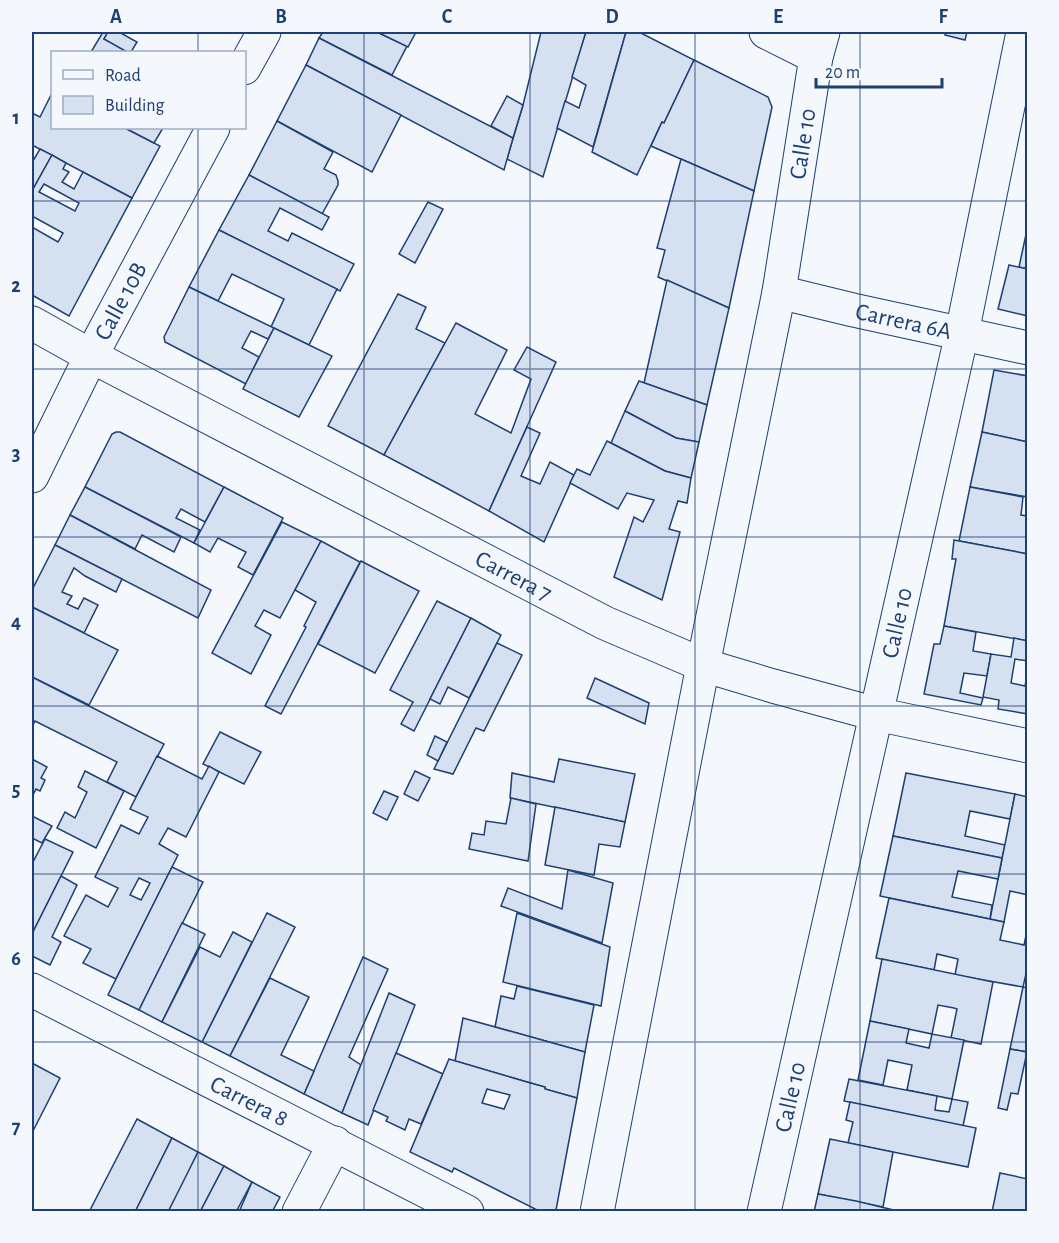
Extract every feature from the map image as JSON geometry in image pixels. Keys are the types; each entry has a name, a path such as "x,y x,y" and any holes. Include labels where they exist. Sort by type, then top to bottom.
{"street":[{"path":"246,64 264,32"},
{"path":"766,32 819,44"},
{"name":"Calle 10","path":"764,1212 962,333 1023,32"},
{"name":"Calle 10","path":"597,1212 703,665 779,292 819,44"},
{"name":"Calle 10B","path":"32,476 91,356 212,129"},
{"name":"Carrera 6A","path":"779,292 1028,348"},
{"name":"Carrera 7","path":"32,323 91,356 605,622 703,665 876,714 1028,746"},
{"name":"Carrera 8","path":"32,990 467,1212"},
{"path":"299,1212 335,1143"}],"building":[{"path":"103,32 108,32 104,39 127,51 92,51"},
{"path":"108,32 119,32 137,42 132,51 125,51 104,39"},
{"path":"323,32 377,32 407,46 392,75 319,38"},
{"path":"377,32 416,32 408,47"},
{"path":"541,32 586,32 543,177 507,159"},
{"path":"586,32 626,32 593,147 557,128 565,101 579,108 586,85 572,77"},
{"path":"626,32 639,32 694,60 637,175 592,152"},
{"path":"946,32 967,32 965,40 945,35"},
{"path":"319,38 513,138 504,170 306,65"},
{"path":"694,60 768,97 772,107 754,191 651,146"},
{"path":"306,65 401,115 372,172 277,121"},
{"path":"51,95 51,129 127,129 160,146 132,198 32,145 32,113 40,117"},
{"path":"507,96 523,105 513,138 491,126"},
{"path":"277,121 333,152 324,169 336,175 338,185 322,214 249,175"},
{"path":"127,129 162,129 154,143"},
{"path":"40,149 52,155 32,191 32,160"},
{"path":"52,155 66,163 63,169 69,172 62,182 74,189 83,172 132,198 69,316 32,295 32,227 58,242 63,233 32,216 32,191","holes":["44,184 79,203 75,211 39,192"]},
{"path":"681,159 754,191 729,308 658,277 665,250 657,248"},
{"path":"249,175 329,217 322,230 280,208 268,231 288,241 292,233 354,264 340,291 219,230"},
{"path":"428,202 443,209 415,263 399,254"},
{"path":"1028,225 1028,269 1019,267"},
{"path":"219,230 337,289 309,345 271,327 284,299 232,274 218,301 189,287"},
{"path":"1009,265 1028,269 1028,316 998,309"},
{"path":"667,280 729,308 707,405 644,383"},
{"path":"189,287 274,328 268,339 251,331 242,348 259,357 246,384 165,342 164,337"},
{"path":"398,294 426,307 416,329 445,343 384,455 328,426"},
{"path":"456,323 507,350 475,414 511,433 531,379 514,370 527,347 556,362 489,511 384,455"},
{"path":"274,328 332,356 299,417 243,389"},
{"path":"994,370 1028,376 1027,442 982,432"},
{"path":"639,381 707,405 699,442 676,438 625,411"},
{"path":"625,411 676,438 699,442 691,478 665,471 611,443"},
{"path":"527,427 540,433 521,476 540,484 550,462 574,475 544,542 489,511"},
{"path":"120,432 224,487 205,522 181,509 176,518 200,530 194,543 85,487 112,434"},
{"path":"982,432 1028,442 1028,497 970,487"},
{"path":"607,441 665,471 691,478 687,503 678,501 669,529 680,532 662,600 614,577 634,517 643,522 654,500 627,493 618,509 570,483 577,469 590,475"},
{"path":"85,487 181,537 174,552 142,535 135,549 70,515"},
{"path":"224,487 283,518 253,575 238,567 246,552 218,538 210,552 194,543"},
{"path":"970,487 1023,497 1021,515 1028,516 1028,554 959,541"},
{"path":"70,515 211,590 198,618 55,545"},
{"path":"282,522 321,541 280,618 264,610 255,626 271,635 251,674 212,653"},
{"path":"954,540 1028,554 1028,641 944,626 956,559 952,559"},
{"path":"321,541 360,562 281,714 265,706 306,627 304,626 316,602 295,590"},
{"path":"55,545 122,579 116,592 74,568 62,592 72,596 67,604 78,609 84,598 98,605 84,633 32,607 32,590"},
{"path":"361,561 419,591 375,673 318,644"},
{"path":"437,601 471,618 414,731 401,724 413,702 390,690"},
{"path":"32,607 118,650 89,705 32,677"},
{"path":"471,618 501,635 469,698 448,687 440,704 430,699"},
{"path":"944,626 976,632 973,651 991,654 987,676 964,673 960,693 983,698 981,705 924,694 934,644 940,644"},
{"path":"1014,638 1028,641 1028,661 1015,659 1011,683 1025,686 1028,668 1028,714 998,709 999,700 983,697 991,654 1011,657"},
{"path":"497,643 522,655 484,731 476,728 453,774 434,769"},
{"path":"32,677 164,744 136,797 107,782 117,762 35,721 32,727"},
{"path":"595,678 649,703 645,724 587,698"},
{"path":"220,732 261,752 244,784 203,764"},
{"path":"435,736 447,742 438,761 427,755"},
{"path":"157,756 202,779 209,766 219,772 186,837 168,828 159,844 178,855 116,979 83,963 91,949 64,936 86,895 108,907 118,888 95,877 121,825 139,834 148,817 130,809","holes":["139,878 150,883 141,900 130,895"]},
{"path":"32,759 47,767 41,778 45,780 40,791 36,789 32,797"},
{"path":"559,759 635,774 625,822 510,798 512,773 554,782"},
{"path":"85,771 124,791 96,848 57,828 65,812 75,818 87,792 78,787"},
{"path":"415,771 430,778 418,801 404,794"},
{"path":"906,773 1015,794 1010,819 970,811 965,836 1005,845 1002,858 893,836"},
{"path":"384,791 398,797 387,820 373,813"},
{"path":"1015,794 1028,797 1028,895 1010,891 1004,922 990,919"},
{"path":"511,798 536,804 528,861 469,849 472,833 484,835 486,821 506,824"},
{"path":"555,807 625,822 620,847 599,844 594,875 545,865"},
{"path":"32,816 52,826 42,843 32,838"},
{"path":"893,836 1002,858 998,879 958,871 952,897 992,905 990,919 880,896"},
{"path":"45,839 73,852 32,934 32,864"},
{"path":"172,867 203,882 139,1010 108,995"},
{"path":"568,870 613,883 602,943 501,906 508,888 562,909"},
{"path":"61,876 77,885 52,937 61,942 50,965 32,956 32,934"},
{"path":"889,898 1004,922 1000,940 1024,945 1028,926 1028,965 1023,987 955,975 958,959 937,954 934,970 876,958"},
{"path":"267,913 295,927 230,1056 202,1042"},
{"path":"517,913 610,947 601,1006 503,982"},
{"path":"182,923 205,934 162,1022 139,1010"},
{"path":"233,932 252,942 202,1042 162,1022 200,947 220,957"},
{"path":"363,957 388,969 349,1057 361,1065 342,1113 304,1094"},
{"path":"882,959 993,982 981,1044 951,1038 957,1009 954,1008 938,1005 932,1034 870,1021"},
{"path":"270,978 309,997 281,1055 314,1071 304,1094 230,1056"},
{"path":"517,986 594,1005 585,1052 495,1027 501,996 514,999"},
{"path":"1023,987 1028,988 1028,1052 1010,1049"},
{"path":"389,993 415,1005 368,1125 342,1113"},
{"path":"463,1018 585,1052 577,1098 455,1061"},
{"path":"870,1021 909,1029 906,1043 929,1048 932,1034 964,1040 952,1099 907,1090 912,1065 888,1060 883,1085 858,1080"},
{"path":"1010,1049 1027,1052 1018,1094 1011,1093 1007,1110 998,1108"},
{"path":"396,1053 443,1074 421,1124 409,1119 405,1130 386,1121 388,1117 373,1110"},
{"path":"449,1059 577,1098 556,1210 541,1212 454,1168 452,1172 410,1152","holes":["487,1089 510,1095 504,1109 482,1103"]},
{"path":"32,1063 60,1078 32,1133"},
{"path":"849,1079 937,1096 935,1110 949,1112 952,1099 968,1102 963,1126 844,1101"},
{"path":"850,1102 976,1128 968,1167 848,1143 853,1122 846,1120"},
{"path":"137,1119 172,1138 135,1212 89,1212"},
{"path":"172,1138 198,1152 182,1186 168,1212 135,1212"},
{"path":"830,1139 893,1152 883,1207 818,1194"},
{"path":"198,1152 224,1166 200,1212 168,1212"},
{"path":"224,1166 252,1182 236,1212 200,1212"},
{"path":"1000,1173 1028,1179 1028,1212 992,1212"},
{"path":"252,1182 280,1197 272,1212 239,1212"},
{"path":"818,1194 856,1201 902,1212 814,1212"}]}
